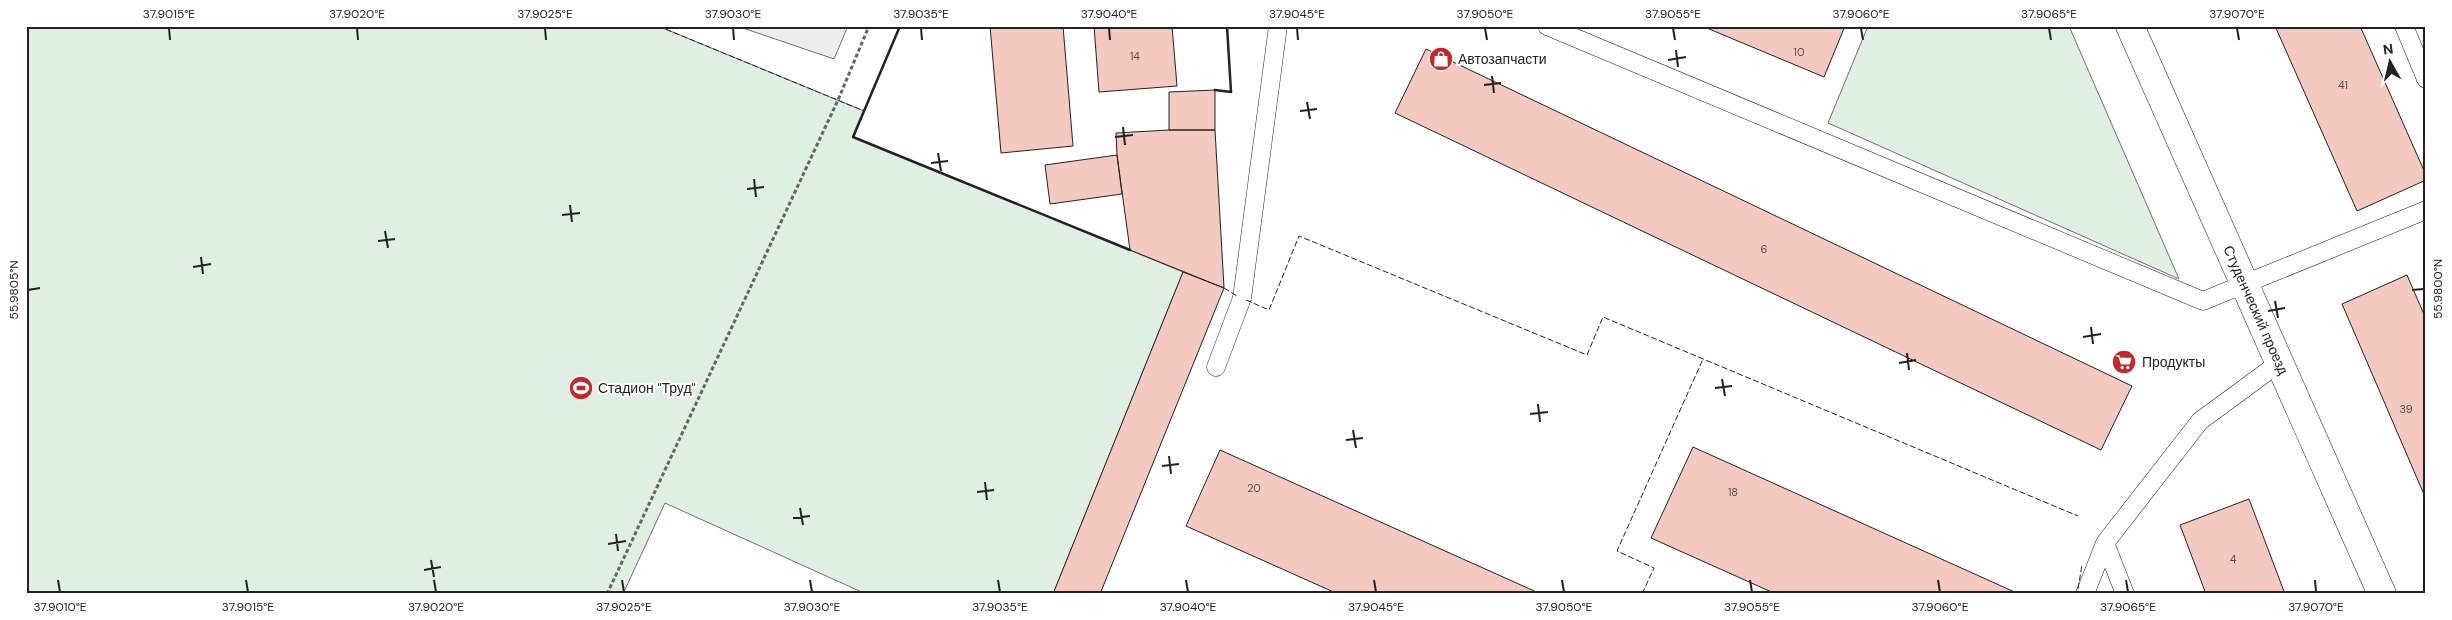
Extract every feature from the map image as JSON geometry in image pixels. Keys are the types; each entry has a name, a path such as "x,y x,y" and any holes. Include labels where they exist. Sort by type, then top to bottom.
{"street":[{"name":"Студенческий проезд","path":"2130,26 2382,594"}],"lane":[{"path":"1216,367 1242,298 1278,26"},
{"path":"1547,26 2204,301 2426,210"},
{"path":"2404,26 2426,79"},
{"path":"2085,594 2105,543 2200,421 2279,364"},
{"path":"2105,543 2125,594"}],"path":[{"path":"607,594 838,100 869,26"}],"green space":[{"name":"Стадион \"Труд\"","path":"26,26 658,26 864,111 854,137 1183,272 1053,594 866,594 665,503 623,594 26,594"},
{"path":"1868,26 2069,26 2179,279 1828,123"}],"shaded area":[{"path":"737,26 848,26 834,59"}],"building":[{"path":"990,26 1063,26 1073,146 1001,153"},
{"path":"1094,26 1172,26 1177,86 1099,92"},
{"path":"1702,26 1845,26 1824,77"},
{"path":"2275,26 2360,26 2426,175 2426,180 2357,211"},
{"path":"1426,49 2132,386 2101,450 1395,113"},
{"path":"1215,90 1215,130 1169,130 1169,92"},
{"path":"1215,130 1224,288 1130,250 1117,155 1116,133"},
{"path":"1117,155 1122,194 1050,204 1045,165"},
{"path":"1183,272 1224,288 1100,594 1053,594"},
{"path":"2407,275 2426,319 2426,499 2342,304"},
{"path":"1693,447 2019,594 1776,594 1651,538"},
{"path":"1220,450 1541,594 1338,594 1186,526"},
{"path":"2249,499 2285,594 2206,594 2180,525"}],"fence":[{"path":"658,26 864,111"},
{"path":"1246,300 1269,310 1299,236 1587,355 1603,317 2078,516"},
{"path":"1224,288 1237,296"},
{"path":"1642,594 1654,568 1617,551 1703,359"},
{"path":"2078,589 2082,565"}],"wall":[{"path":"900,26 853,137 1130,250"},
{"path":"1215,90 1231,92 1227,26"}],"place":[{"name":"Автозапчасти","path":"1441,59"},
{"name":"Продукты","path":"2124,362"},
{"name":"Стадион \"Труд\"","path":"581,388"}]}
